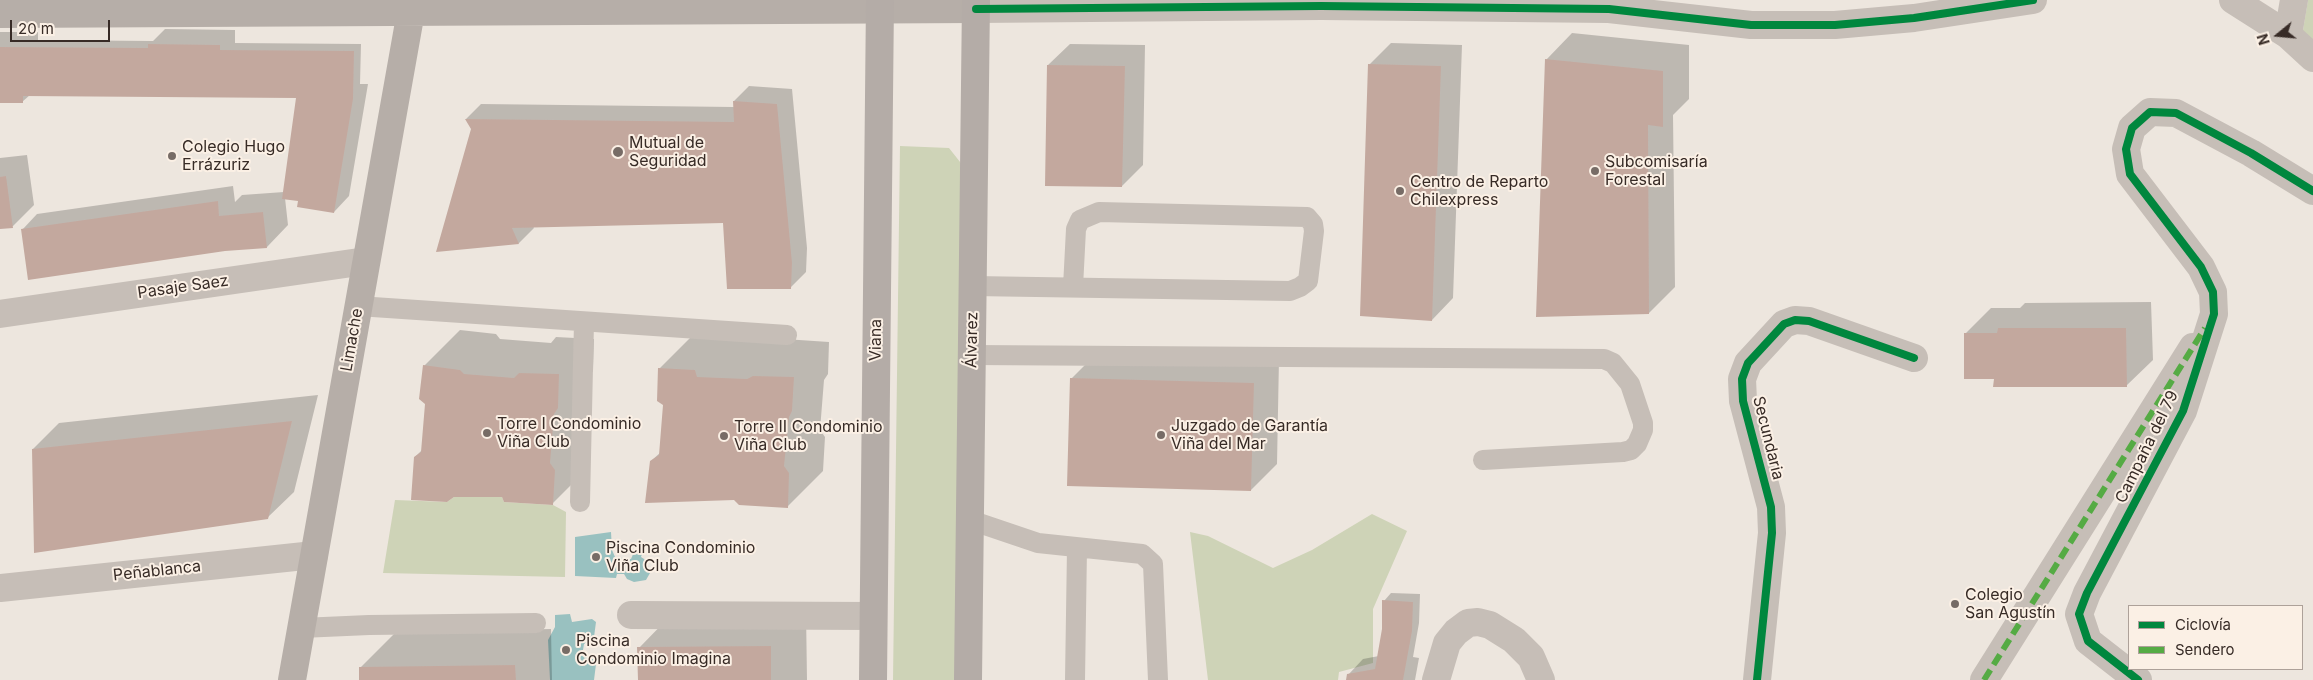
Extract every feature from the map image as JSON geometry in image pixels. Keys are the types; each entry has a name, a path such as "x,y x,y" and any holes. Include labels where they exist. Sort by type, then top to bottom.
{"main road":[{"path":"0,14 412,6 976,4"},
{"name":"Álvarez","path":"968,680 976,4"},
{"name":"Viana","path":"873,680 880,5"},
{"name":"Limache","path":"292,680 412,6"}],"street":[{"path":"2233,0 2288,35 2313,58"},
{"path":"2288,35 2294,0"},
{"path":"976,4 1609,9 1751,25 1835,25 1914,18 2022,1"},
{"name":"Campaña del 79","path":"2138,680 2088,641 2079,614 2087,593 2183,411 2214,314 2213,292 2201,267 2130,174 2126,149 2132,128 2150,112 2176,113 2251,152 2313,190"},
{"name":"Pasaje Saez","path":"0,314 366,261"},
{"name":"Campaña del 79","path":"1984,680 2214,314"},
{"name":"Secundaria","path":"1757,680 1772,533 1771,507 1743,401 1742,379 1748,363 1784,324 1796,320 1808,321 1914,358"},
{"name":"Peñablanca","path":"0,588 314,555"},
{"path":"631,615 874,616"},
{"path":"1436,680 1447,643 1456,632 1468,623 1478,622 1490,625 1514,640 1531,657 1541,680"}],"lane":[{"path":"973,286 1290,291 1308,281 1314,231 1313,224 1307,217 1099,212 1080,220 1076,229 1073,287"},
{"path":"358,306 787,336"},
{"path":"580,502 584,322"},
{"path":"972,355 1604,359 1613,363 1630,384 1643,424 1643,430 1637,444 1631,450 1482,460"},
{"path":"970,520 1038,543 1142,554 1153,564 1158,680"},
{"path":"1075,680 1077,548"},
{"path":"301,628 369,625 536,623"}],"green space":[{"path":"2308,0 2313,0 2313,46 2302,36"},
{"path":"900,146 949,148 964,167 958,680 893,680"},
{"path":"454,497 502,497 504,502 553,505 566,512 565,577 383,573 395,500 447,502"},
{"path":"1372,514 1407,531 1373,609 1373,663 1339,672 1338,680 1208,680 1190,532 1208,536 1273,568 1312,550"}],"water":[{"name":"Piscina Condominio Viña Club","path":"611,532 612,550 615,557 631,559 637,545 644,548 641,557 647,561 650,573 646,580 634,582 627,579 624,574 617,574 616,578 575,576 575,537"},
{"name":"Piscina Condominio Imagina","path":"570,614 572,622 592,619 596,622 594,637 584,644 582,656 593,659 596,664 594,680 550,680 548,640 555,627 555,615"}],"building":[{"path":"148,44 220,45 220,50 354,51 353,99 334,213 297,207 298,201 282,199 296,98 23,96 23,103 0,103 0,47 148,48"},
{"name":"Subcomisaría Forestal","path":"1545,59 1663,71 1663,127 1648,125 1649,314 1536,317"},
{"name":"Centro de Reparto Chilexpress","path":"1368,64 1441,66 1432,321 1360,316"},
{"path":"1047,65 1125,66 1122,187 1045,186"},
{"path":"733,101 777,104 792,263 791,289 727,289 723,223 512,228 519,244 436,252 471,129 465,119 734,122"},
{"path":"6,176 13,228 0,229 0,177"},
{"path":"218,201 219,216 263,212 267,248 225,251 28,280 21,229"},
{"path":"1998,328 2126,328 2127,387 1993,387 1994,379 1964,379 1964,333 1997,333"},
{"name":"Torre I Condominio Viña Club","path":"423,365 460,370 464,374 514,378 519,373 559,374 558,408 554,414 550,463 555,470 553,505 504,502 502,497 454,497 447,502 411,500 414,457 421,452 425,404 419,399"},
{"name":"Torre II Condominio Viña Club","path":"658,368 695,370 697,377 747,379 753,376 794,377 792,411 789,417 784,466 789,473 788,508 739,505 734,500 645,503 650,461 659,455 663,405 657,401"},
{"name":"Juzgado de Garantía Viña del Mar","path":"1070,378 1254,383 1251,491 1067,486"},
{"path":"292,421 268,519 34,553 32,449"},
{"path":"1382,600 1413,602 1412,631 1403,680 1346,680 1347,674 1375,669 1382,629"},
{"path":"771,646 771,680 638,680 637,647"},
{"path":"515,665 516,680 359,680 359,667"}],"marked path":[{"path":"1984,680 2205,328"}],"cycle path":[{"path":"976,9 1321,6 1609,9 1751,25 1835,25 1914,18 2033,0"},
{"path":"2138,680 2088,641 2079,614 2087,593 2183,411 2214,314 2213,292 2201,267 2130,174 2126,149 2132,128 2150,112 2176,113 2251,153 2313,191"},
{"path":"1757,680 1772,533 1771,507 1743,401 1742,379 1748,363 1784,324 1795,320 1809,321 1914,358"}],"place":[{"name":"Mutual de Seguridad","path":"618,152"},
{"name":"Colegio Hugo Errázuriz","path":"172,156"},
{"name":"Subcomisaría Forestal","path":"1595,171"},
{"name":"Centro de Reparto Chilexpress","path":"1400,191"},
{"name":"Torre I Condominio Viña Club","path":"487,433"},
{"name":"Juzgado de Garantía Viña del Mar","path":"1161,435"},
{"name":"Torre II Condominio Viña Club","path":"724,436"},
{"name":"Piscina Condominio Viña Club","path":"596,557"},
{"name":"Colegio San Agustín","path":"1955,604"},
{"name":"Piscina Condominio Imagina","path":"566,650"}]}
